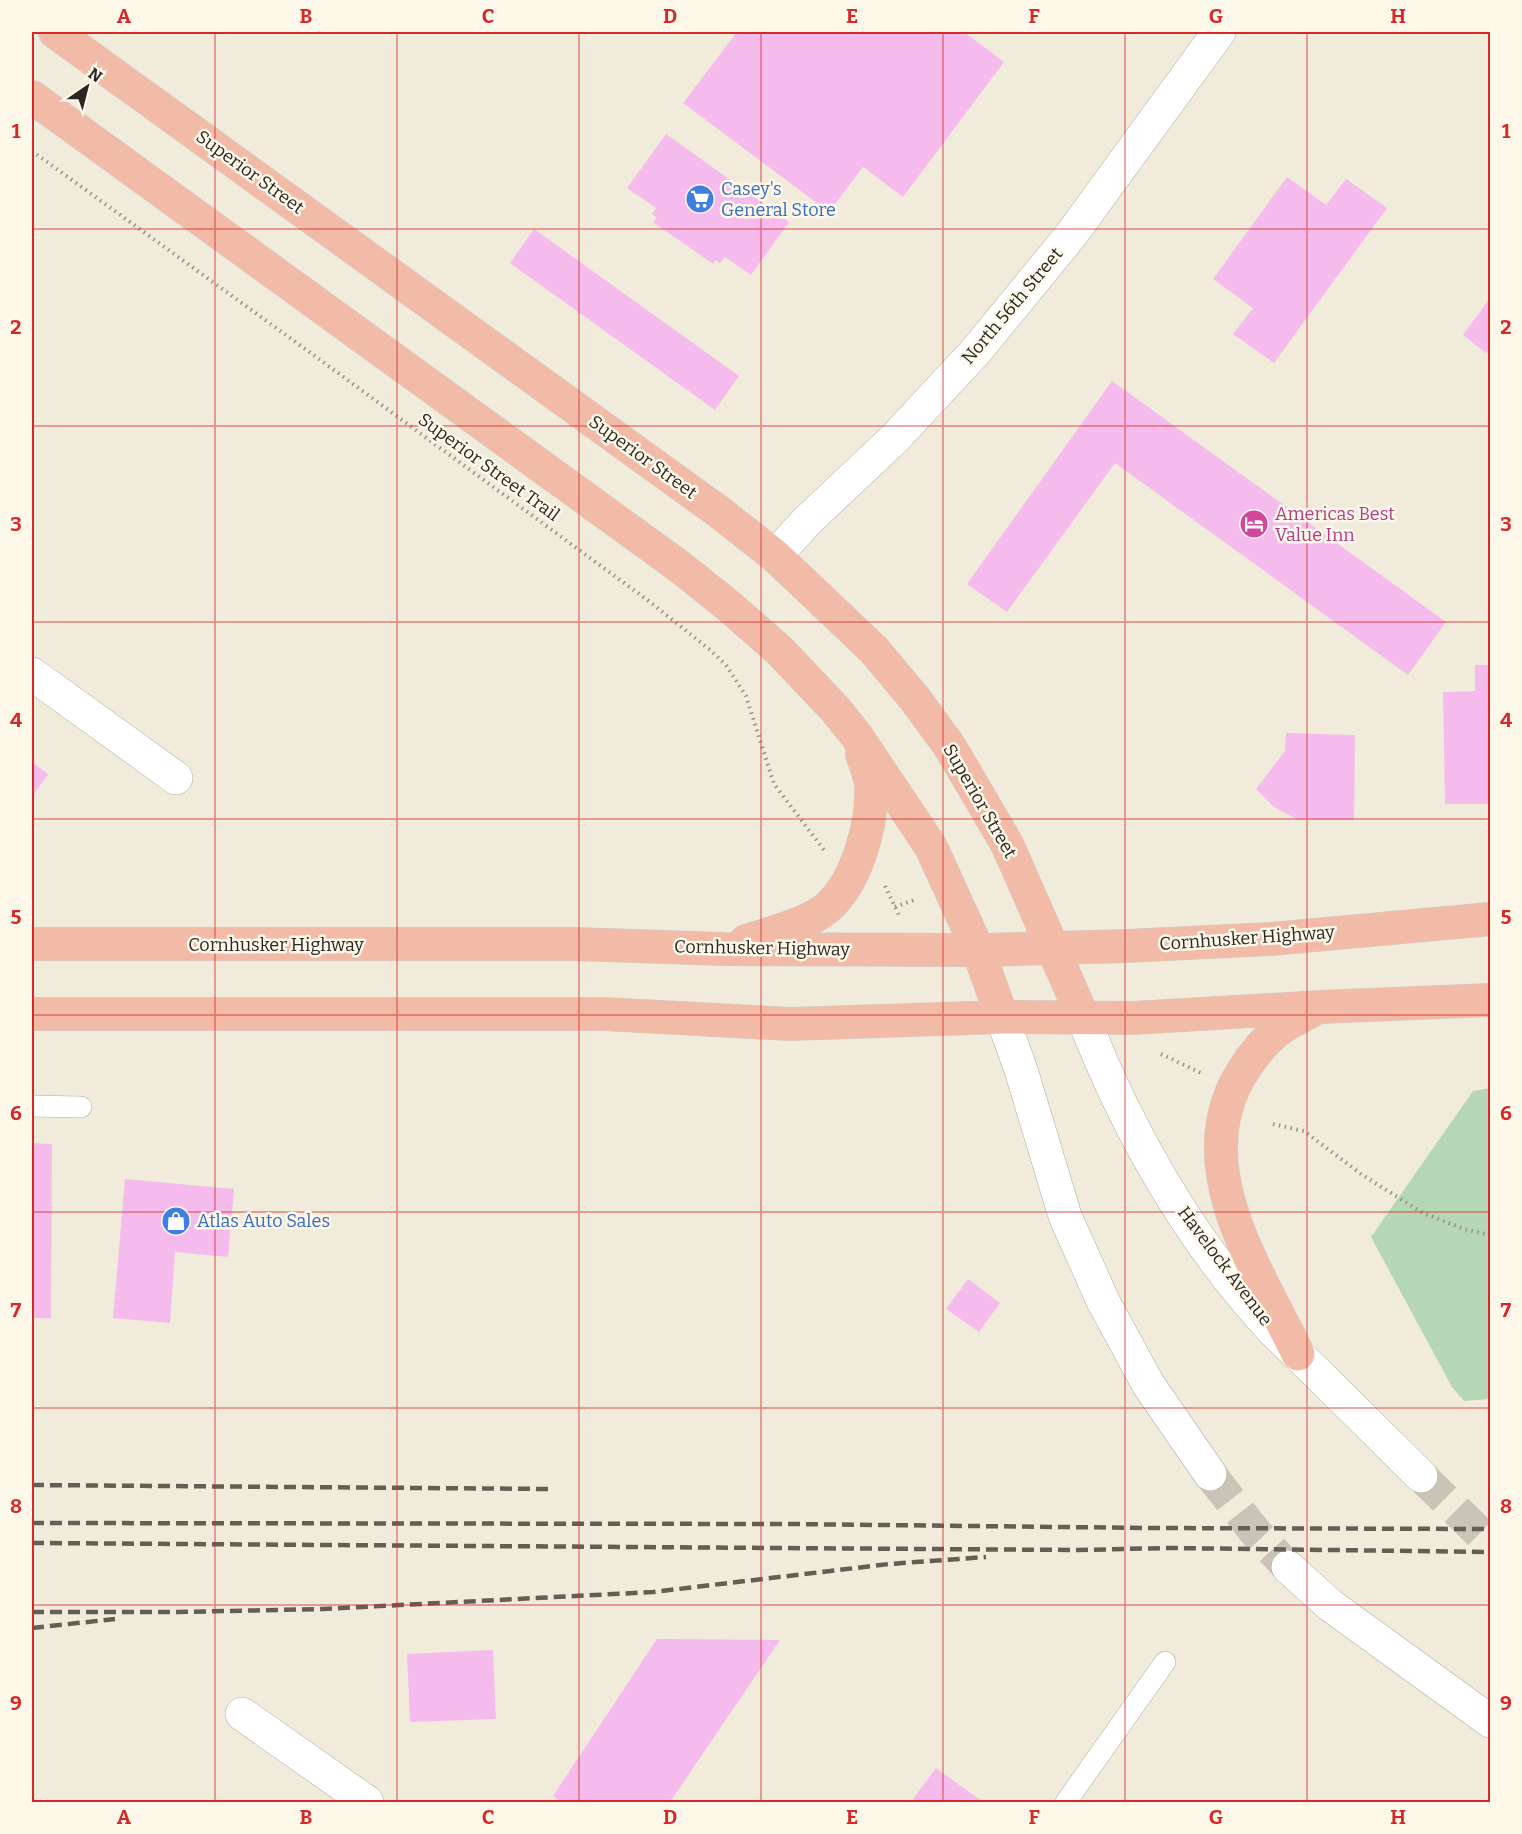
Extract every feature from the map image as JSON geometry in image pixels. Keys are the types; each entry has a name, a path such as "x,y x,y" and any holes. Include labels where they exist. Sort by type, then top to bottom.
{"main road":[{"name":"Superior Street","path":"55,32 719,512 775,556 874,650 915,699 950,747 1007,844 1083,1017"},
{"name":"North 56th Street","path":"775,556 807,521 895,438 976,351 1071,235 1220,32"},
{"path":"32,97 680,567 780,651 835,709 856,735 931,847 978,950 1021,1070 1065,1216 1103,1301 1148,1384 1210,1474"},
{"path":"32,674 176,778"},
{"path":"723,949 810,918 826,909 843,890 868,874 866,832 871,784 856,735"},
{"name":"Cornhusker Highway","path":"32,944 575,944 723,949 1054,949 1271,939 1491,919"},
{"path":"32,1014 604,1014 790,1024 1002,1017 1133,1018 1320,1006 1491,1000"},
{"path":"1298,1354 1256,1274 1235,1221 1226,1191 1220,1155 1221,1125 1229,1096 1242,1072 1260,1048 1281,1029 1320,1006"},
{"name":"Havelock Avenue","path":"1083,1017 1099,1057 1148,1156 1223,1270 1269,1326 1421,1476"},
{"path":"1288,1567 1330,1605 1491,1721"},
{"path":"242,1714 367,1803"}],"lane":[{"path":"32,1106 81,1107"},
{"path":"1066,1803 1165,1662"}],"path":[{"name":"Superior Street Trail","path":"32,151 650,602 709,650 726,665 746,696 774,784 783,797 829,856 868,874"},
{"path":"868,874 900,918"},
{"path":"1155,1051 1212,1078"},
{"path":"1273,1124 1304,1131 1361,1174 1423,1213 1464,1229 1491,1235"}],"green space":[{"path":"1490,1088 1490,1399 1464,1401 1452,1387 1371,1237 1473,1091"}],"building":[{"path":"737,32 964,32 1004,62 903,197 863,167 829,212 683,103"},
{"path":"666,134 789,222 751,275 725,257 720,263 716,260 713,264 653,222 657,218 652,214 656,208 627,188"},
{"path":"1287,177 1326,205 1346,179 1387,208 1274,363 1233,334 1253,308 1213,279"},
{"path":"534,229 739,376 715,410 510,263"},
{"path":"1490,298 1490,351 1486,353 1463,335"},
{"name":"Americas Best Value Inn","path":"1112,381 1446,622 1408,675 1115,463 1007,612 967,584"},
{"path":"1475,665 1490,665 1490,804 1445,804 1443,692 1475,691"},
{"path":"1286,733 1355,735 1354,820 1298,820 1274,807 1256,789 1285,751"},
{"path":"32,762 48,774 32,797"},
{"path":"32,1143 52,1144 51,1318 32,1318"},
{"name":"Atlas Auto Sales","path":"125,1179 234,1189 228,1257 175,1252 170,1323 113,1318"},
{"path":"968,1279 1000,1303 979,1332 946,1309"},
{"path":"657,1639 780,1640 670,1802 562,1802 553,1796"},
{"path":"493,1650 496,1719 410,1722 407,1654"},
{"path":"936,1768 983,1802 911,1802"}],"tunnel":[{"path":"1210,1474 1256,1533 1288,1567"},
{"path":"1421,1476 1490,1543"}],"railway":[{"path":"32,1485 550,1489"},
{"path":"32,1523 790,1524 1490,1529"},
{"path":"32,1543 1078,1550 1170,1548 1490,1552"},
{"path":"32,1612 323,1609 653,1592 889,1564 986,1557"},
{"path":"32,1628 115,1619"}],"place":[{"name":"Casey's General Store","path":"700,199"},
{"name":"Americas Best Value Inn","path":"1254,524"},
{"name":"Atlas Auto Sales","path":"176,1221"}]}
